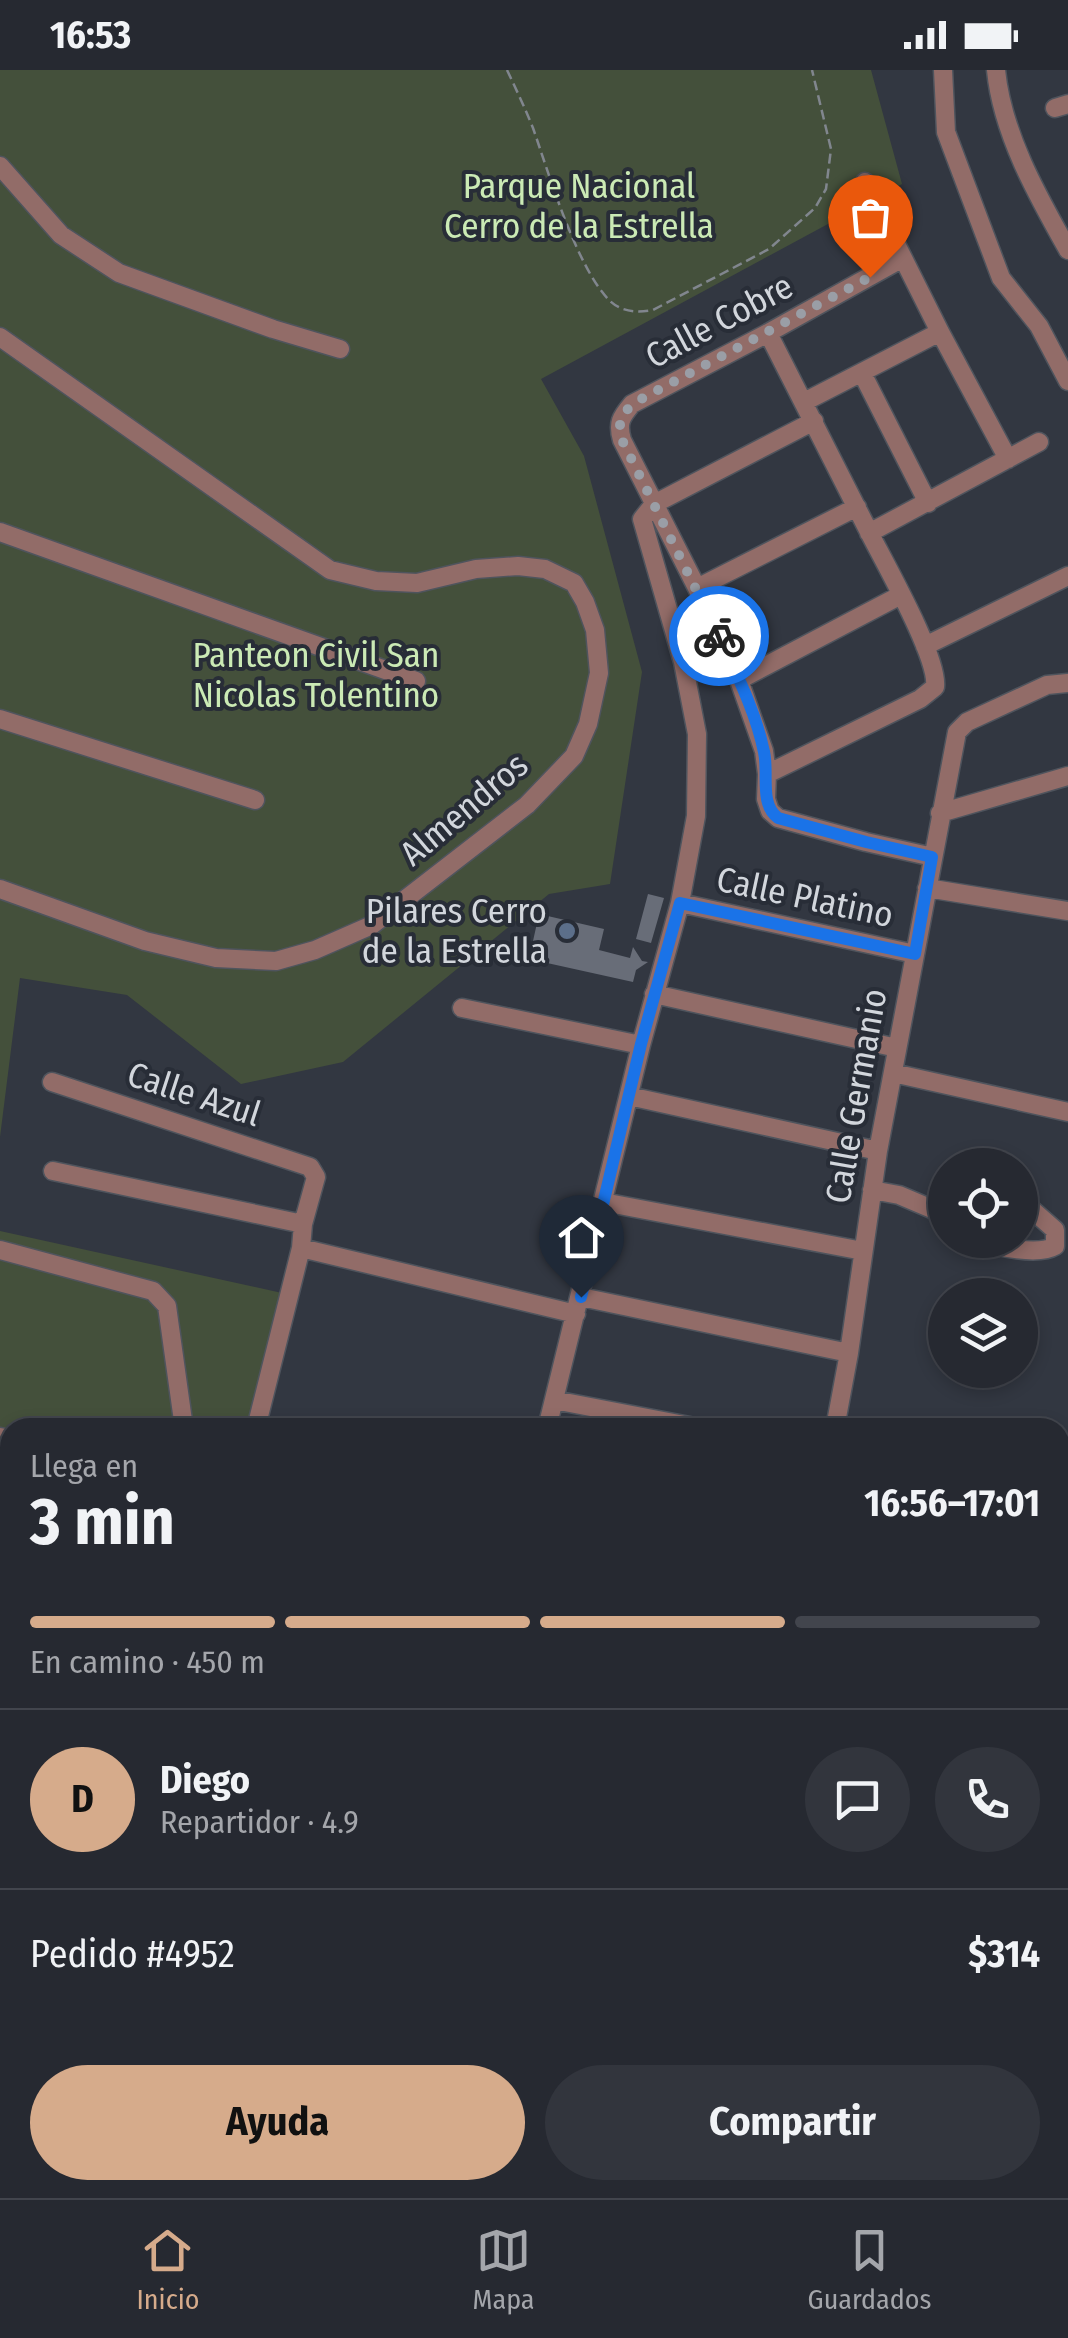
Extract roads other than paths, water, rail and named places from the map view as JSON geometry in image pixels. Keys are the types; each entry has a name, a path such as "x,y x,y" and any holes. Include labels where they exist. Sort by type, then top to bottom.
{"street":[{"path":"944,70 946,132 1001,278 1040,326 1068,380"},
{"path":"996,70 998,98 1018,152 1063,227 1068,250"},
{"path":"0,166 62,235 119,274 340,349"},
{"path":"865,182 1008,459"},
{"name":"Calle Cobre","path":"654,504 618,428 621,416 632,404 904,258"},
{"path":"804,402 940,332"},
{"path":"767,774 935,687 935,672 901,595 768,333"},
{"name":"Almendros","path":"0,337 330,570 376,581 417,583 476,570 518,566 545,569 574,583 595,630 599,673 588,724 574,756 527,805 372,925 315,950 276,961 216,958 145,941 0,889"},
{"path":"862,373 928,503"},
{"path":"550,1418 641,1044 680,903 696,816 697,734 683,662 642,519 654,504 814,421"},
{"path":"870,533 1039,442"},
{"path":"654,504 739,680 764,752 770,812 778,818 932,857"},
{"path":"697,588 856,508"},
{"path":"0,532 416,681"},
{"path":"925,646 1068,576"},
{"path":"739,680 901,595"},
{"name":"Calle Germanio","path":"837,1418 878,1152 957,732 967,722 1047,684 1068,683"},
{"path":"0,719 255,800"},
{"path":"940,813 1068,776"},
{"path":"927,888 1068,911"},
{"name":"Calle Platino","path":"680,903 915,954"},
{"path":"654,994 897,1048"},
{"path":"462,1008 641,1044"},
{"path":"893,1072 1068,1112"},
{"name":"Calle Azul","path":"52,1082 310,1167 316,1177 303,1224"},
{"path":"629,1096 878,1152"},
{"path":"54,1171 303,1224 301,1248 258,1418"},
{"path":"872,1190 899,1195 928,1209"},
{"path":"603,1202 863,1251"},
{"path":"1038,1215 1055,1230 1055,1246 1038,1251"},
{"path":"301,1248 579,1305 849,1353"},
{"path":"0,1250 153,1292 166,1306 183,1418"},
{"path":"554,1400 648,1418"}],"place":[{"name":"Pilares Cerro de la Estrella","path":"567,931"}],"park label":[{"name":"Parque Nacional Cerro de la Estrella","path":"579,206"},
{"name":"Panteon Civil San Nicolas Tolentino","path":"316,675"}]}
